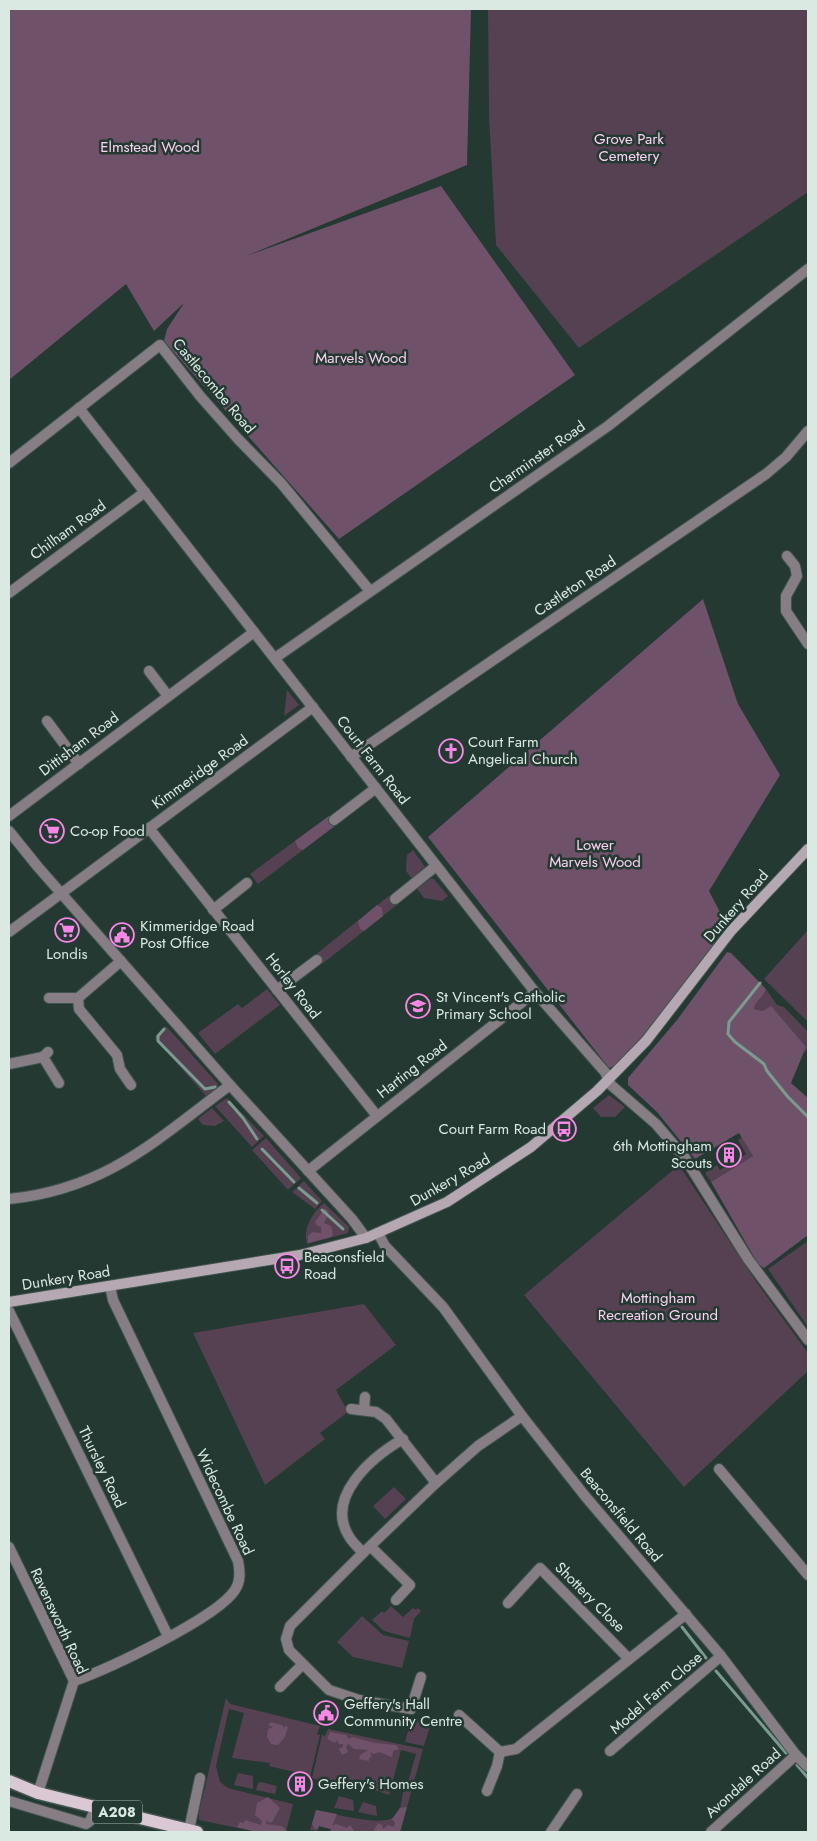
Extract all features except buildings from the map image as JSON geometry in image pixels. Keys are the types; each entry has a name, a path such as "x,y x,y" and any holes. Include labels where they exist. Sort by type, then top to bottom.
{"main road":[{"name":"A208","path":"9,1781 38,1793 96,1807 169,1829 193,1831"}],"street":[{"name":"Charminster Road","path":"275,658 608,426 808,269"},
{"name":"Castlecombe Road","path":"9,463 160,344 200,396 281,483 370,591"},
{"name":"Court Farm Road","path":"79,408 535,992 605,1072 610,1086 656,1124 671,1140 699,1180 759,1275 808,1340"},
{"name":"Castleton Road","path":"351,757 766,474 794,448 808,431"},
{"name":"Chilham Road","path":"9,593 145,492"},
{"path":"787,556 795,566 797,576 786,596 786,611 808,644"},
{"name":"Dittisham Road","path":"9,816 254,632"},
{"path":"149,671 168,696"},
{"name":"Kimmeridge Road","path":"9,932 313,707"},
{"path":"47,721 79,764"},
{"path":"334,820 376,788"},
{"name":"Horley Road","path":"149,828 377,1116"},
{"path":"9,831 230,1085 352,1218 366,1238"},
{"name":"Dunkery Road","path":"9,1302 300,1255 366,1238 432,1210 497,1172 554,1128 608,1080 656,1029 731,930 808,850"},
{"path":"395,898 436,866"},
{"path":"213,910 247,883"},
{"path":"277,990 317,960"},
{"path":"49,998 78,998 121,961"},
{"name":"Harting Road","path":"308,1171 535,992"},
{"path":"78,998 79,1010 117,1054 120,1069 131,1085"},
{"path":"9,1064 46,1055 59,1083"},
{"path":"9,1199 44,1194 72,1187 101,1175 130,1159 230,1085"},
{"name":"Beaconsfield Road","path":"378,1233 385,1246 449,1314 522,1416 585,1496 721,1656 796,1755 808,1766"},
{"name":"Widecombe Road","path":"74,1681 103,1671 203,1616 231,1596 237,1586 240,1571 238,1560 113,1300 110,1286"},
{"name":"Thursley Road","path":"9,1311 168,1636"},
{"path":"364,1410 365,1397"},
{"path":"351,1409 364,1410 381,1415 403,1439 436,1483"},
{"path":"421,1678 411,1710 359,1700 329,1690 302,1665 287,1644 290,1626 436,1483 478,1446 522,1416"},
{"path":"396,1600 410,1585 349,1537 343,1509 348,1489 361,1472 403,1439"},
{"path":"719,1469 808,1575"},
{"name":"Ravensworth Road","path":"9,1547 74,1681 62,1725 38,1793"},
{"name":"Shottery Close","path":"508,1603 540,1568 630,1659"},
{"path":"500,1752 516,1749 686,1614"},
{"name":"Model Farm Close","path":"610,1752 721,1656"},
{"path":"280,1687 302,1665"},
{"path":"459,1715 500,1752"},
{"path":"487,1791 497,1766 500,1752"},
{"name":"Avondale Road","path":"711,1832 796,1755"},
{"path":"193,1831 200,1778"},
{"path":"551,1832 577,1794"},
{"path":"9,1801 86,1824 90,1821 96,1807"}],"green space":[{"path":"9,9 471,9 467,165 246,256 441,186 575,375 339,539 164,341 167,329 184,303 154,331 126,284 9,380"},
{"name":"Grove Park Cemetery","path":"488,9 808,9 808,192 579,348 496,245 489,116"},
{"name":"Lower Marvels Wood","path":"703,599 738,704 780,775 709,891 721,914 714,937 715,948 633,1050 609,1068 428,837"},
{"path":"287,690 299,705 284,716"},
{"path":"329,816 336,825 258,884 250,874"},
{"path":"329,816 336,825 303,850 298,848 295,841"},
{"path":"413,850 425,867 412,879 406,871 407,855"},
{"path":"430,879 434,879 448,896 442,901 424,898 417,889"},
{"path":"390,895 398,904 322,964 315,955"},
{"path":"377,905 382,908 383,916 364,931 360,929 358,921"},
{"path":"808,930 808,1022 764,979"},
{"path":"727,952 731,953 766,989 754,1009 763,1011 771,1006 806,1047 791,1083 808,1098 808,1235 764,1268 758,1264 711,1182 753,1156 739,1133 695,1159 657,1112 628,1085 628,1078 677,1020"},
{"path":"267,989 280,1005 215,1054 198,1033 238,1004 242,1008"},
{"path":"766,989 777,1005 784,1007 808,1032 808,1049 804,1053 806,1047 763,1011 754,1009"},
{"path":"166,1026 218,1084 218,1087 206,1096 156,1040 155,1037"},
{"path":"609,1095 625,1107 615,1117 601,1117 593,1108"},
{"path":"227,1098 264,1136 252,1147 215,1106"},
{"path":"212,1108 224,1121 215,1126 203,1125 198,1119"},
{"path":"742,1137 753,1156 711,1182 705,1173 717,1165 720,1170 746,1154 738,1140"},
{"path":"266,1138 301,1178 288,1190 252,1150"},
{"name":"Mottingham Recreation Ground","path":"679,1165 757,1283 808,1353 808,1371 684,1487 524,1295"},
{"path":"304,1181 322,1201 315,1209 292,1192"},
{"path":"324,1203 349,1227 348,1233 307,1244 307,1227 316,1211"},
{"path":"325,1208 329,1212 324,1223 331,1226 333,1234 331,1237 308,1243 308,1236 312,1232 321,1233 321,1227 316,1225 315,1222"},
{"path":"808,1241 808,1327 768,1269"},
{"path":"364,1304 396,1345 336,1390 348,1412 320,1433 325,1439 265,1485 193,1333"},
{"path":"394,1487 406,1499 385,1519 373,1506"},
{"path":"391,1606 403,1617 413,1608 416,1610 418,1608 421,1611 414,1619 410,1638 384,1631 372,1620"},
{"path":"362,1616 383,1635 409,1641 402,1668 353,1657 337,1642"},
{"path":"226,1698 230,1704 320,1726 317,1734 320,1735 310,1777 293,1775 294,1772 269,1766 270,1763 232,1758 244,1713 229,1709 216,1766 220,1782 228,1788 293,1804 286,1832 257,1832 199,1820 199,1812"},
{"path":"411,1720 431,1723 424,1746 405,1742"},
{"path":"271,1722 282,1725 284,1728 285,1726 288,1727 285,1737 278,1745 271,1744 267,1737 268,1729 273,1727 268,1725"},
{"path":"328,1729 423,1749 400,1832 330,1832 331,1829 319,1826 317,1831 310,1830 316,1810 346,1817 382,1821 396,1815 416,1754 401,1750 389,1795 354,1783 351,1786 329,1780 328,1783 312,1778 322,1735 325,1736"},
{"path":"330,1732 346,1735 349,1739 352,1737 375,1743 396,1745 399,1749 393,1751 392,1757 379,1752 374,1754 370,1752 372,1757 369,1758 369,1761 359,1759 360,1755 368,1750 354,1749 348,1744 346,1747 348,1752 342,1755 339,1749 343,1747 343,1744 339,1744 337,1740 335,1743 327,1739"},
{"path":"238,1773 253,1776 253,1789 234,1785"},
{"path":"258,1783 277,1786 275,1794 256,1790"},
{"path":"339,1796 353,1800 354,1811 334,1808"},
{"path":"268,1797 280,1808 272,1822 269,1823 267,1820 266,1824 282,1826 288,1832 257,1832 237,1827 240,1822 244,1823 245,1820 261,1825 262,1821 255,1815 257,1803"},
{"path":"363,1802 376,1806 377,1816 358,1812"},
{"path":"407,1807 400,1832 373,1832 378,1823 382,1825 383,1829 388,1825 394,1827 395,1823 392,1819 400,1808"},
{"path":"316,1810 337,1814 332,1826 336,1824 347,1828 350,1825 355,1832 330,1832 331,1829 319,1826 318,1829 315,1829 312,1824"}],"waterway":[{"path":"760,983 729,1022 728,1034 735,1042 764,1064 767,1071 788,1097 808,1117"},
{"path":"164,1029 158,1036 158,1041 205,1089 215,1087"},
{"path":"229,1102 243,1118 257,1139"},
{"path":"262,1149 294,1182"},
{"path":"299,1188 317,1203"},
{"path":"322,1210 343,1229"},
{"path":"682,1627 706,1658"},
{"path":"716,1671 786,1753"},
{"path":"797,1765 808,1778"}],"place":[{"name":"Court Farm Angelical Church","path":"451,751"},
{"name":"Co-op Food","path":"52,831"},
{"name":"Londis","path":"67,930"},
{"name":"Kimmeridge Road Post Office","path":"122,935"},
{"name":"St Vincent's Catholic Primary School","path":"418,1006"},
{"name":"Court Farm Road","path":"564,1129"},
{"name":"6th Mottingham Scouts","path":"729,1155"},
{"name":"Beaconsfield Road","path":"287,1266"},
{"name":"Geffery's Hall Community Centre","path":"326,1713"},
{"name":"Geffery's Homes","path":"300,1784"}],"park label":[{"name":"Elmstead Wood","path":"150,147"},
{"name":"Marvels Wood","path":"361,358"}]}
